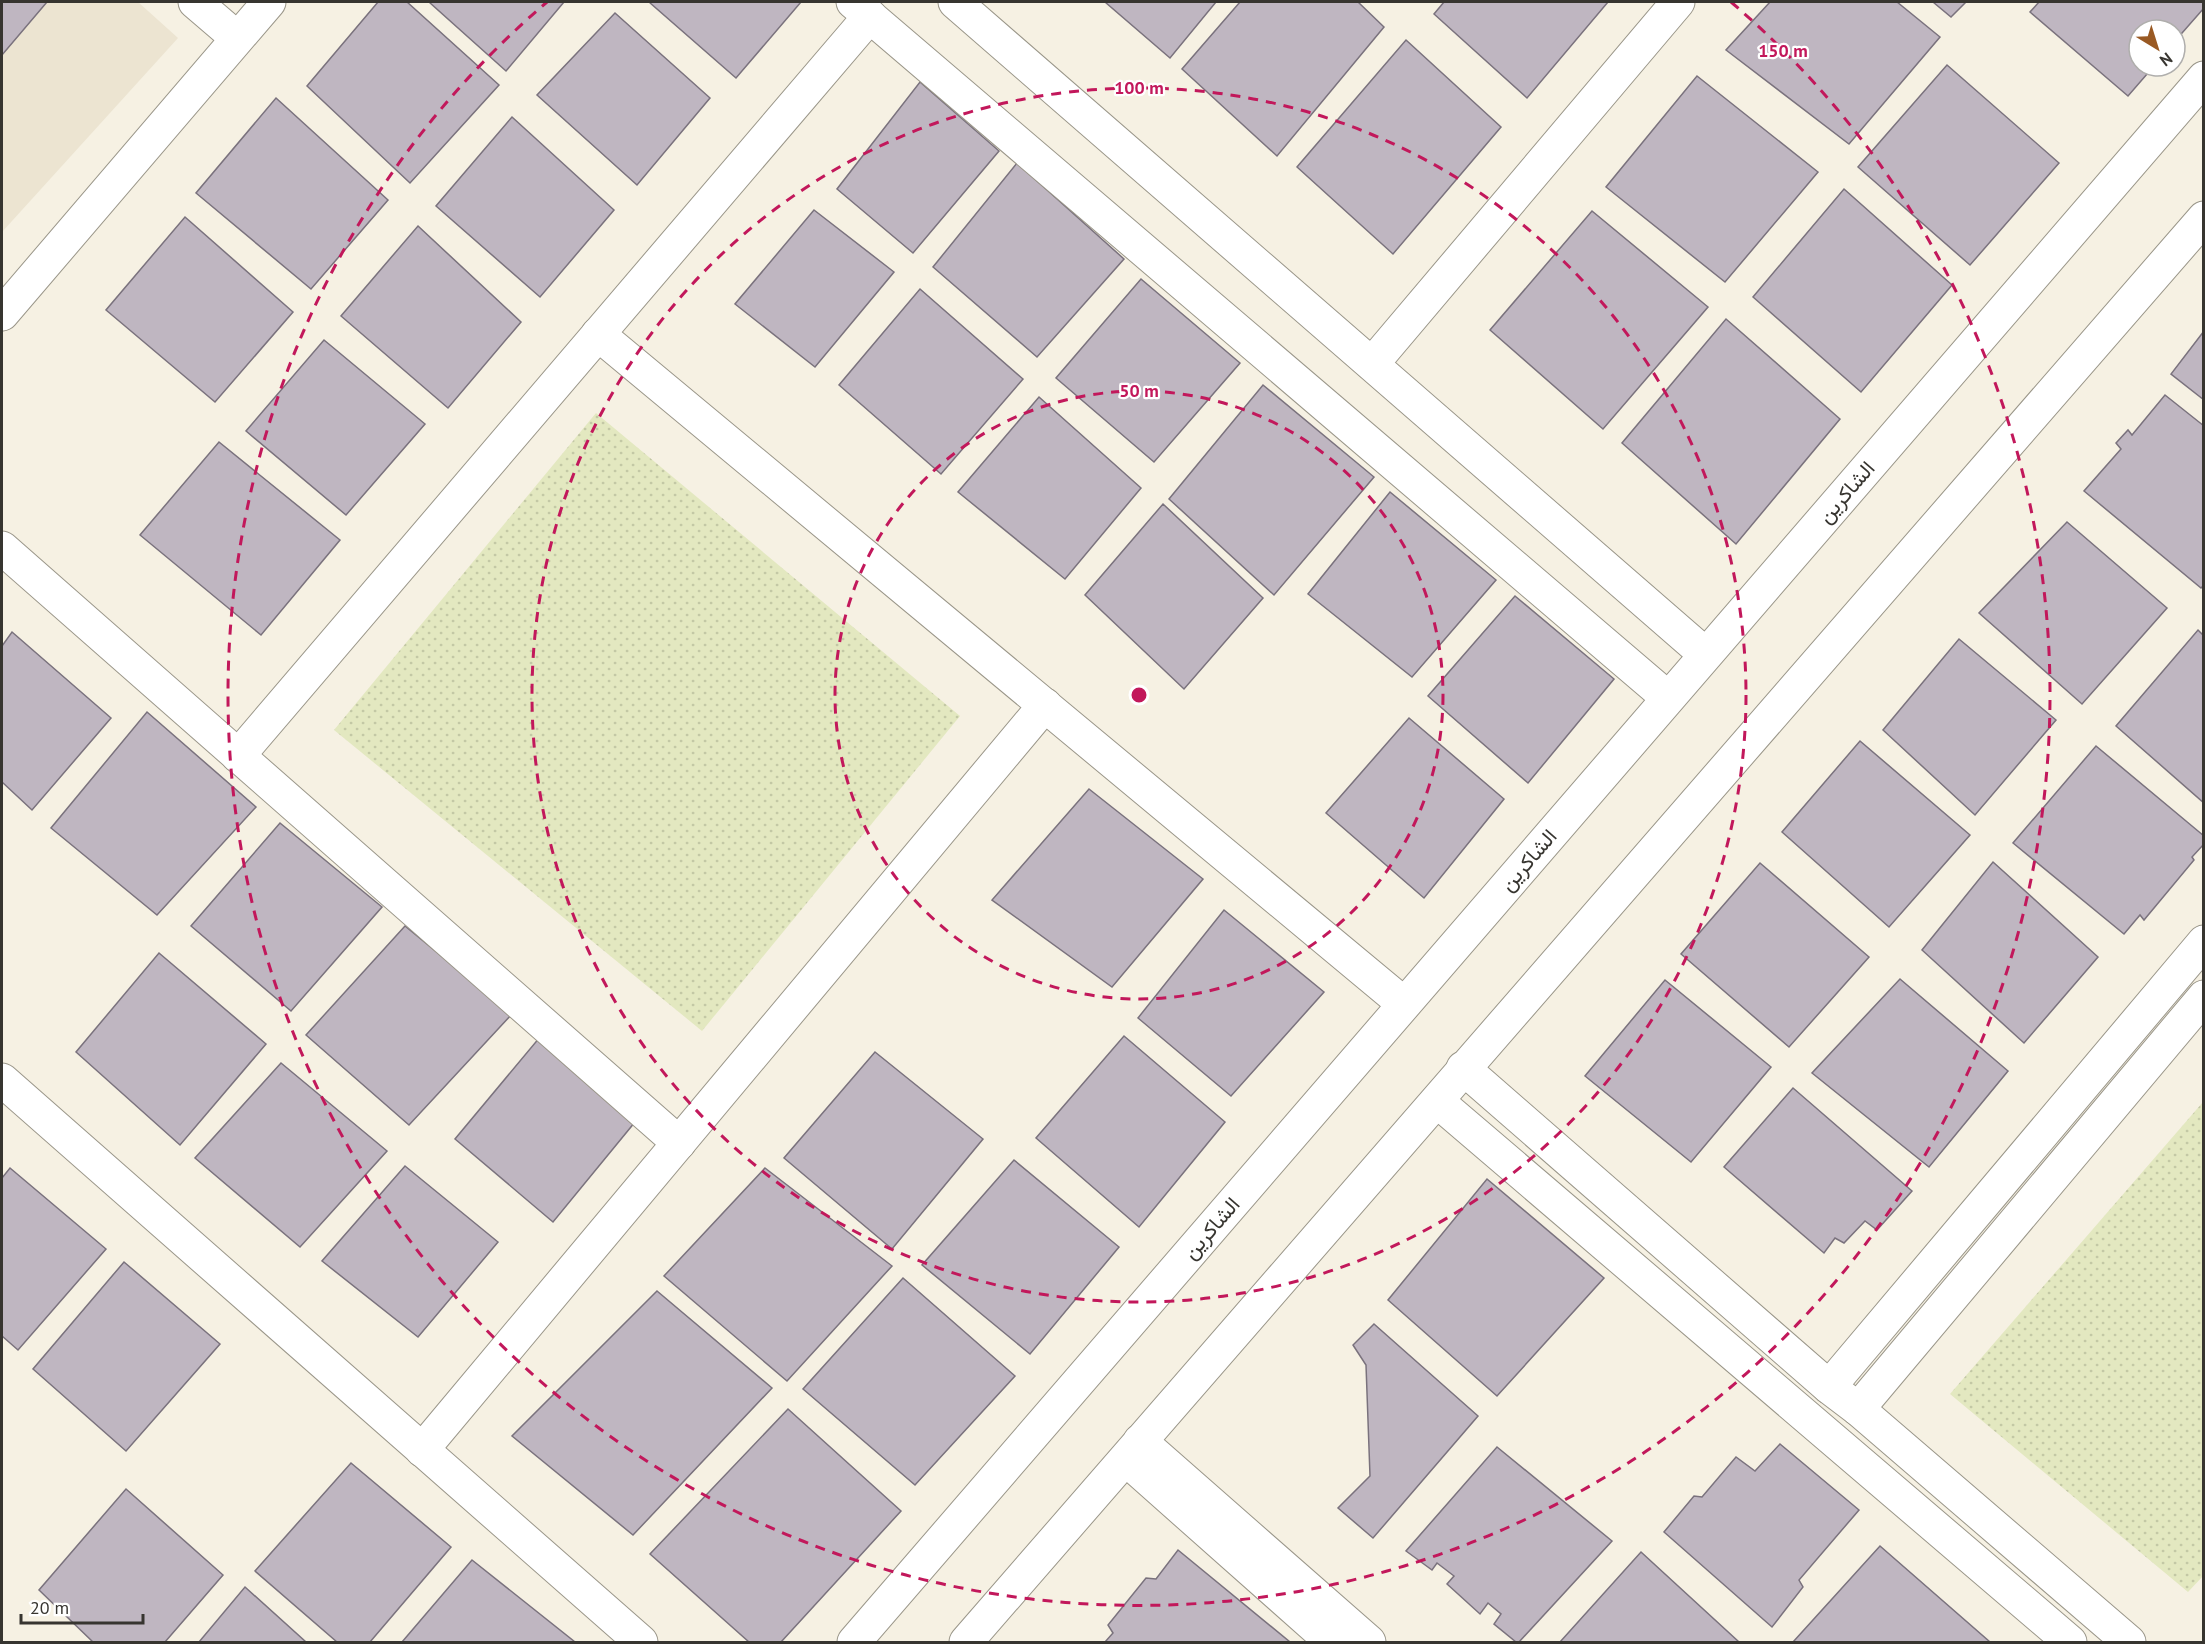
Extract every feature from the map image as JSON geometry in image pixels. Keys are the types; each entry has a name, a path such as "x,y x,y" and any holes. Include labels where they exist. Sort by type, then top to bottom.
{"street":[{"path":"195,2 237,38"},
{"path":"2,314 269,2"},
{"path":"955,2 1705,654"},
{"path":"1372,364 1678,2"},
{"path":"238,756 598,334 861,9 1668,698"},
{"name":"الشاكرين","path":"854,1642 2204,78"},
{"path":"966,1642 2204,218"},
{"path":"598,334 1404,1004"},
{"path":"2,548 679,1143"},
{"path":"422,1450 1045,705"},
{"path":"1829,1387 2204,942"},
{"path":"1858,1409 2204,997"},
{"path":"1463,1068 1829,1387 1858,1409 2129,1642"},
{"path":"2,1080 641,1642"},
{"path":"1437,1101 2070,1642"},
{"path":"1133,1450 1332,1642"},
{"path":"1133,1450 1369,1642"}],"shaded area":[{"path":"2,2 138,2 178,38 2,232"}],"green space":[{"path":"596,413 960,716 702,1031 334,730"},
{"path":"2203,1102 2204,1575 2188,1592 1950,1394"}],"building":[{"path":"2,2 47,2 2,55"},
{"path":"378,2 407,2 499,85 410,183 307,86"},
{"path":"429,2 564,2 506,71"},
{"path":"649,2 801,2 736,78"},
{"path":"1105,2 1216,2 1170,58"},
{"path":"1240,2 1358,2 1384,27 1277,156 1182,69"},
{"path":"1444,2 1608,2 1527,98 1434,14"},
{"path":"1770,2 1897,2 1940,37 1849,144 1726,50"},
{"path":"1933,2 1966,2 1951,17"},
{"path":"2039,2 2204,2 2204,8 2187,27 2187,18 2127,18 2127,78 2144,78 2128,96 2030,12"},
{"path":"615,13 710,98 637,185 537,95"},
{"path":"1406,40 1501,127 1393,254 1297,167"},
{"path":"1947,65 2059,163 1970,265 1858,167"},
{"path":"1697,76 1818,172 1725,282 1606,187"},
{"path":"920,82 999,151 913,253 837,189"},
{"path":"276,98 388,200 311,289 196,193"},
{"path":"512,117 614,210 540,297 436,206"},
{"path":"1017,163 1124,259 1037,357 933,267"},
{"path":"1844,189 1952,285 1861,392 1753,297"},
{"path":"814,210 894,272 815,367 735,304"},
{"path":"1592,211 1708,307 1603,429 1490,330"},
{"path":"185,217 293,312 215,402 106,310"},
{"path":"418,226 521,322 448,408 341,316"},
{"path":"1141,279 1240,363 1154,462 1056,378"},
{"path":"920,289 1023,379 941,474 839,385"},
{"path":"1726,319 1840,419 1736,544 1622,443"},
{"path":"2204,331 2204,400 2171,374"},
{"path":"324,340 425,424 346,515 246,431"},
{"path":"1263,385 1374,477 1274,595 1169,499"},
{"path":"2165,395 2204,426 2204,585 2201,588 2084,491 2121,449 2116,443 2128,430 2132,435"},
{"path":"1039,397 1141,488 1065,579 958,492"},
{"path":"219,442 340,540 261,635 140,535"},
{"path":"1390,492 1496,580 1412,677 1308,594"},
{"path":"1163,504 1263,598 1184,689 1085,595"},
{"path":"2067,522 2167,608 2082,704 1979,613"},
{"path":"1515,596 1614,679 1528,783 1428,696"},
{"path":"2198,630 2204,636 2204,803 2116,726"},
{"path":"12,632 111,718 32,810 2,782 2,646"},
{"path":"1959,639 2056,720 1975,815 1883,730"},
{"path":"147,712 256,807 157,915 51,828"},
{"path":"1409,718 1504,799 1424,898 1326,813"},
{"path":"1860,741 1970,835 1889,927 1782,832"},
{"path":"2096,746 2204,836 2204,844 2192,857 2194,860 2144,920 2140,915 2124,934 2013,843"},
{"path":"1089,789 1203,879 1112,987 992,900"},
{"path":"280,823 382,907 291,1011 191,926"},
{"path":"1993,862 2098,957 2024,1043 1922,950"},
{"path":"1760,863 1869,957 1789,1047 1681,954"},
{"path":"1224,910 1324,992 1231,1096 1138,1018"},
{"path":"405,926 512,1014 409,1125 306,1035"},
{"path":"159,953 266,1044 180,1145 76,1052"},
{"path":"1900,979 2008,1071 1929,1167 1812,1073"},
{"path":"1665,980 1771,1067 1691,1162 1585,1076"},
{"path":"1124,1036 1225,1122 1139,1227 1036,1138"},
{"path":"540,1037 635,1122 553,1222 455,1139"},
{"path":"875,1052 983,1139 892,1249 784,1158"},
{"path":"281,1063 387,1151 300,1247 195,1158"},
{"path":"1793,1088 1912,1191 1877,1230 1865,1221 1844,1243 1835,1238 1824,1253 1724,1167"},
{"path":"1014,1160 1119,1247 1030,1354 922,1265"},
{"path":"405,1166 498,1242 418,1337 322,1261"},
{"path":"10,1168 106,1249 18,1350 2,1336 2,1178"},
{"path":"765,1168 892,1266 787,1381 664,1276"},
{"path":"1487,1179 1604,1278 1497,1396 1388,1300"},
{"path":"124,1262 220,1344 126,1451 33,1369"},
{"path":"903,1278 1015,1376 915,1485 803,1389"},
{"path":"657,1291 772,1388 633,1535 512,1436"},
{"path":"1374,1324 1478,1416 1373,1538 1338,1508 1370,1476 1366,1365 1353,1345"},
{"path":"788,1409 901,1511 781,1642 749,1642 650,1554"},
{"path":"1780,1444 1859,1510 1799,1580 1803,1587 1772,1627 1664,1532 1694,1496 1702,1497 1736,1457 1755,1471"},
{"path":"1497,1447 1612,1541 1519,1642 1494,1624 1501,1614 1488,1603 1480,1614 1447,1584 1454,1576 1437,1563 1432,1570 1406,1551"},
{"path":"351,1463 451,1547 370,1642 337,1642 255,1571"},
{"path":"126,1489 223,1575 165,1642 93,1642 39,1590"},
{"path":"1880,1546 1990,1642 1793,1642"},
{"path":"1178,1550 1290,1642 1105,1642 1113,1633 1108,1625 1146,1578 1156,1579"},
{"path":"1641,1552 1739,1642 1560,1642"},
{"path":"472,1560 575,1642 402,1642"},
{"path":"245,1587 306,1642 199,1642"}]}
